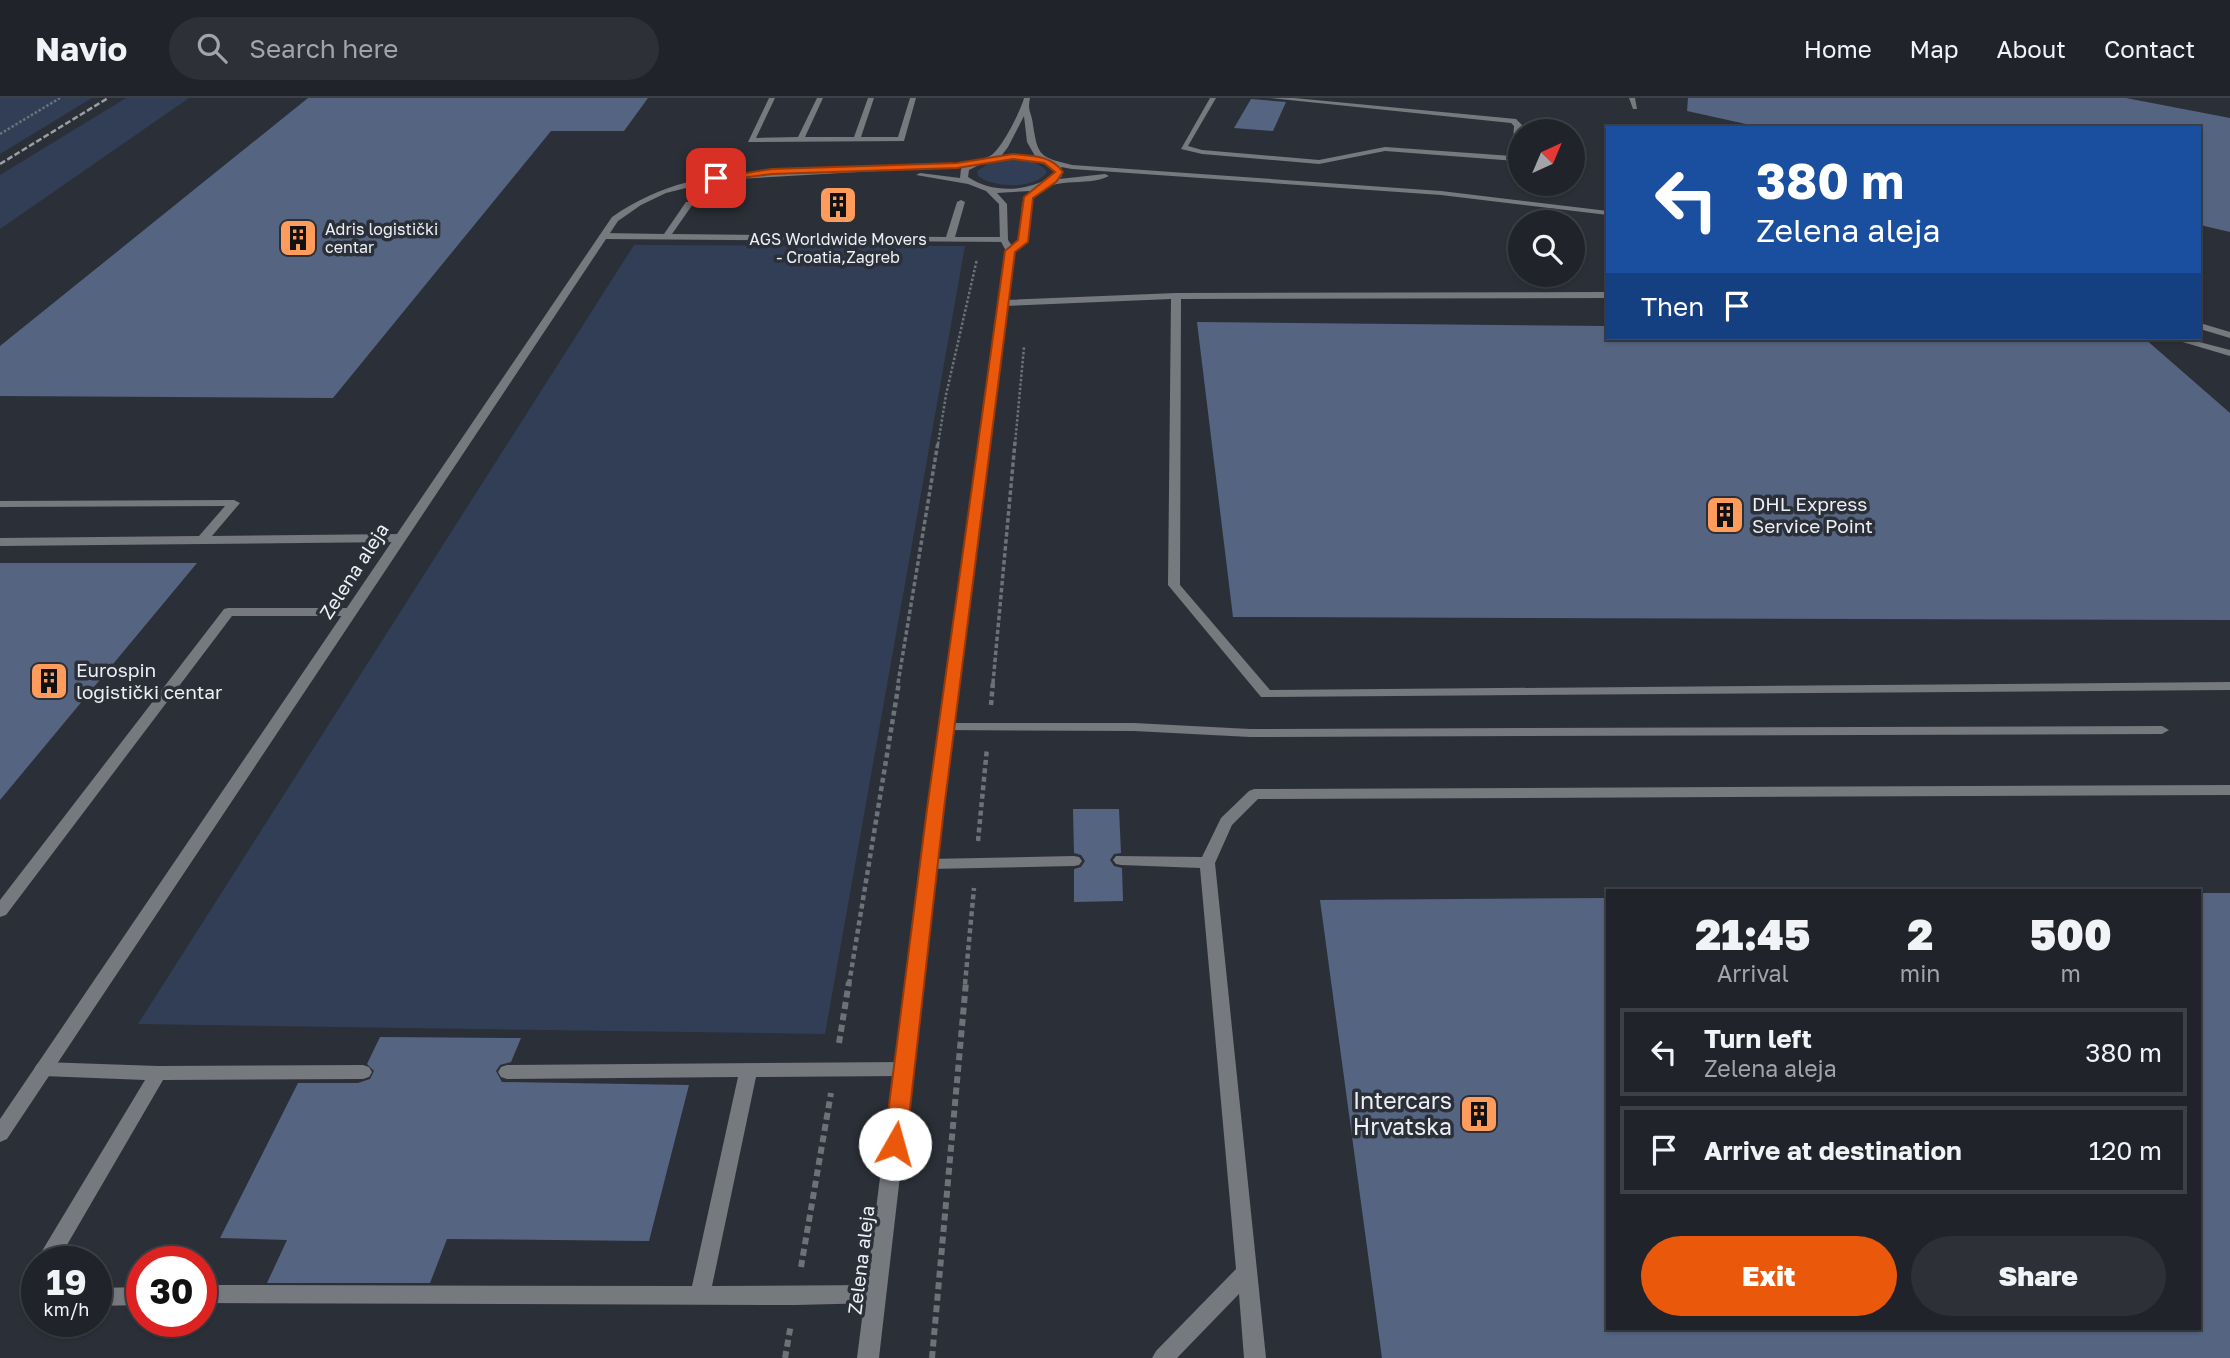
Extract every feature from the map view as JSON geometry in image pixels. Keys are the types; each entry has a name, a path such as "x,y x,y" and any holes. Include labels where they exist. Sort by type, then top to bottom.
{"street":[{"path":"772,98 751,140 901,139 913,98"},
{"path":"802,139 820,98"},
{"path":"857,139 871,98"},
{"name":"Zelena aleja","path":"0,1134 615,219 627,209 686,185 753,173 944,166 978,161 1003,151 1016,118 1024,112 1027,98"},
{"path":"1213,98 1184,147 1202,152 1319,162 1385,149 1516,159 1518,125 1513,121 1272,98"},
{"path":"1632,98 1635,108"},
{"name":"Zelena aleja","path":"1024,112 1030,119 1030,144 1046,161"},
{"name":"Zelena aleja","path":"988,158 1025,157 1046,161 1053,164 1059,172 1058,176 1029,197 1023,242 1007,245"},
{"path":"969,182 962,173 978,161"},
{"path":"1046,161 1094,170 1324,183 1440,193 1606,213"},
{"name":"Zelena aleja","path":"832,171 930,176 988,188 1014,190 1046,184"},
{"path":"1046,184 1127,172"},
{"name":"Zelena aleja","path":"868,1358 928,864 1003,303 1007,245 1003,204 988,188"},
{"path":"950,239 961,202"},
{"path":"667,236 689,204"},
{"path":"603,236 950,239 981,240 1007,245"},
{"path":"1003,303 1176,296 1606,295"},
{"path":"1176,296 1174,585 1266,694 2230,686"},
{"path":"2201,326 2230,335"},
{"path":"2181,340 2230,353"},
{"path":"0,503 234,503 202,540"},
{"path":"0,542 399,538"},
{"path":"0,911 228,612 350,612"},
{"path":"946,727 1134,727 1250,733 2162,730"},
{"path":"1255,1358 1207,863 1226,822 1254,794 2230,790"},
{"path":"1122,860 1207,863"},
{"path":"928,864 1074,861"},
{"path":"43,1069 158,1073 363,1072"},
{"path":"507,1072 904,1069"},
{"path":"700,1296 748,1070"},
{"path":"55,1246 158,1073"},
{"path":"1163,1358 1247,1272"},
{"path":"217,1294 796,1296 876,1293"}],"path":[{"path":"0,134 60,98"},
{"path":"785,1358 946,396 981,240"},
{"path":"932,1358 1028,304"}],"shaded area":[{"path":"0,98 92,98 0,154"},
{"path":"126,98 189,98 0,229 0,175"},
{"path":"1009,160 1035,163 1047,172 1033,182 1014,185 994,183 978,176 977,171 988,164"},
{"path":"634,245 965,246 825,1034 138,1024"}],"building":[{"name":"Adris logistički centar","path":"308,98 648,98 624,131 551,131 333,398 0,396 0,346"},
{"path":"1688,98 2126,98 2230,118 2230,232 2201,225 2201,126 1755,126 1687,111"},
{"path":"1251,99 1286,102 1273,131 1234,128"},
{"name":"DHL Express Service Point","path":"1197,322 1606,326 1606,340 2146,340 2230,413 2230,620 1233,617"},
{"name":"Eurospin logistički centar","path":"0,563 197,563 0,800"},
{"path":"1073,809 1119,809 1121,853 1114,854 1110,860 1114,866 1122,868 1123,901 1074,902 1074,869 1081,867 1085,861 1081,855 1074,853"},
{"name":"Intercars Hrvatska","path":"2201,893 2230,893 2230,1358 1382,1358 1320,900 1606,898 1606,1330 2201,1330"},
{"path":"380,1037 521,1038 511,1062 500,1065 496,1071 502,1082 689,1085 649,1241 447,1239 430,1283 267,1283 287,1240 220,1238 298,1083 358,1083 370,1079 374,1071 367,1064"}],"railway":[{"path":"0,164 108,98"}],"place":[{"name":"AGS Worldwide Movers - Croatia,Zagreb","path":"838,205"},
{"name":"Adris logistički centar","path":"298,238"},
{"name":"DHL Express Service Point","path":"1725,515"},
{"name":"Eurospin logistički centar","path":"49,681"},
{"name":"Intercars Hrvatska","path":"1479,1114"}],"route":[{"path":"716,178 772,172 931,167 1013,156 1046,161 1058,168 1059,172 1058,176 1029,197 1023,242 1010,251 935,809 895,1144"}]}
